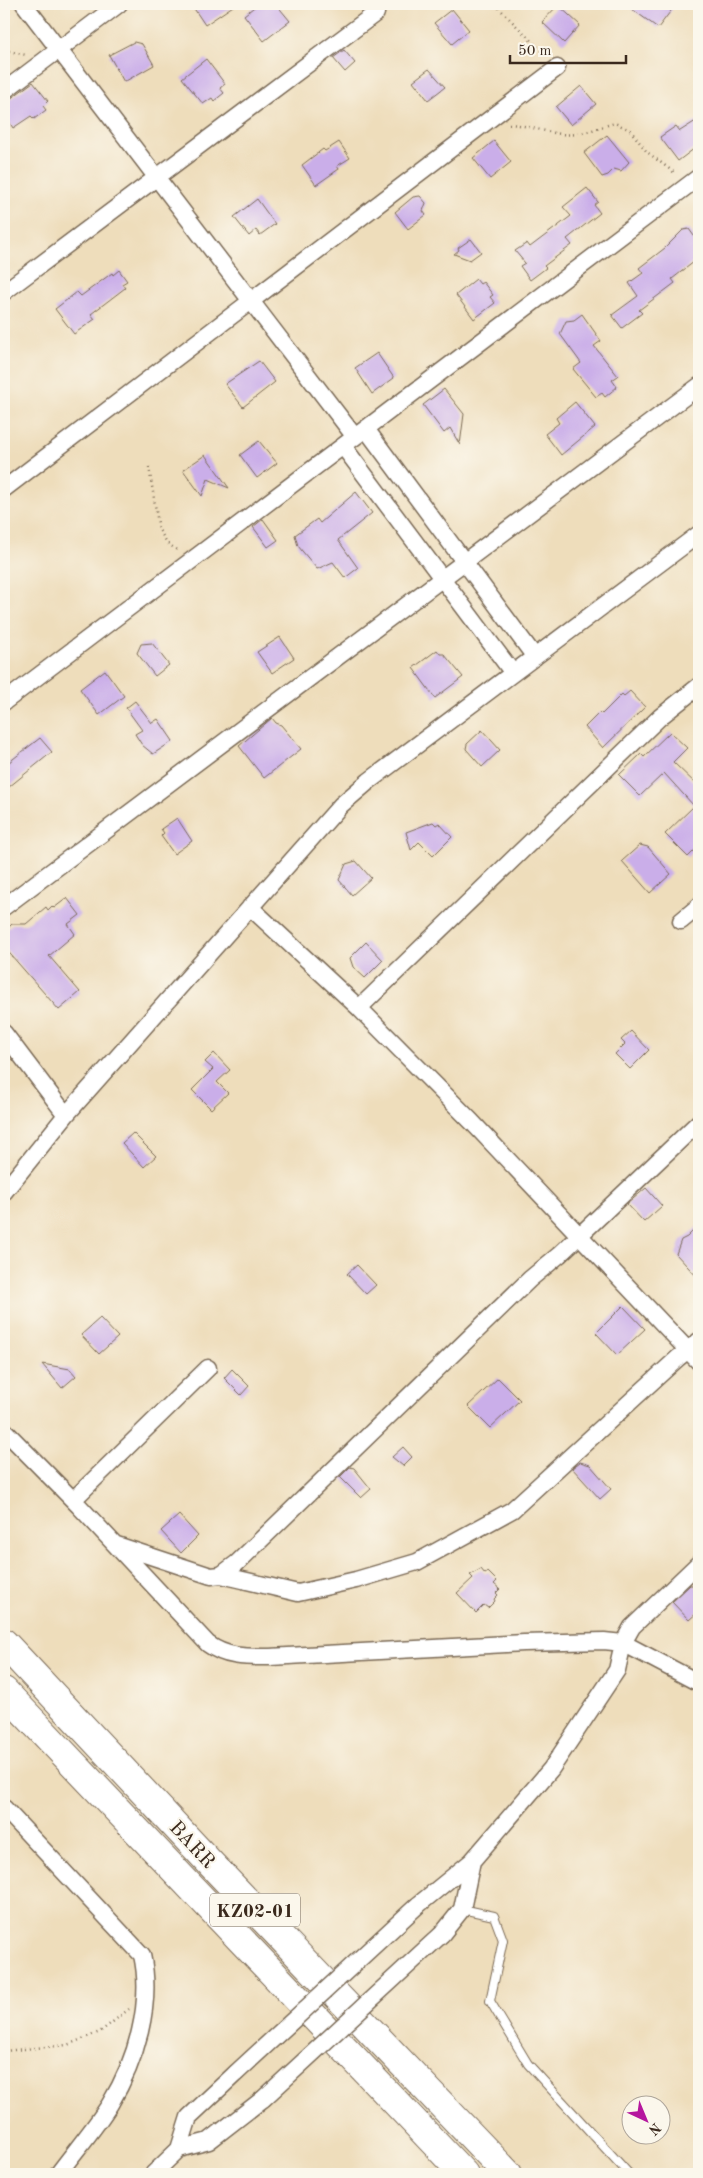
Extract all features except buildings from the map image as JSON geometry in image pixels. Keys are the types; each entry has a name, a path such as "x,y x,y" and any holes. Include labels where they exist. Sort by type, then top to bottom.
{"highway":[{"name":"BARR","path":"4,1643 212,1865 508,2174"},
{"name":"BARR","path":"4,1691 464,2174"}],"street":[{"path":"24,4 355,437 464,562 535,657"},
{"path":"4,91 119,4"},
{"path":"4,292 376,13"},
{"path":"4,489 557,68"},
{"path":"4,702 695,180"},
{"path":"4,907 699,386"},
{"path":"355,437 442,579 513,674"},
{"path":"4,1192 66,1115 341,805 369,781 699,534"},
{"path":"359,1008 660,717 699,686"},
{"path":"681,921 699,906"},
{"path":"115,1545 211,1576 221,1575 298,1593 356,1580 416,1562 512,1510 678,1358 696,1351 578,1236 472,1122 359,1008 250,907"},
{"path":"4,1033 66,1115"},
{"path":"221,1575 237,1564 530,1279 695,1130"},
{"path":"73,1500 208,1368"},
{"path":"4,1430 73,1500 208,1644 219,1652 235,1656 270,1657 524,1643 604,1641 623,1643 699,1683"},
{"path":"179,2150 189,2118 418,1905 472,1861 551,1769 617,1670 623,1643 632,1627 699,1563"},
{"path":"4,1808 142,1955 146,1974 145,2012 126,2075 110,2105 58,2174"},
{"path":"152,2174 179,2150 209,2141 263,2098 442,1934 462,1909 472,1861"}],"lane":[{"path":"462,1909 494,1916 503,1940 490,2001 528,2064 629,2174"}],"path":[{"path":"494,4 557,68"},
{"path":"485,123 524,125 554,133 576,134 615,123 630,130 647,152 661,164 695,180"},
{"path":"149,467 159,530 168,544 193,560"},
{"path":"4,2052 67,2045 100,2032 146,1995"}]}
